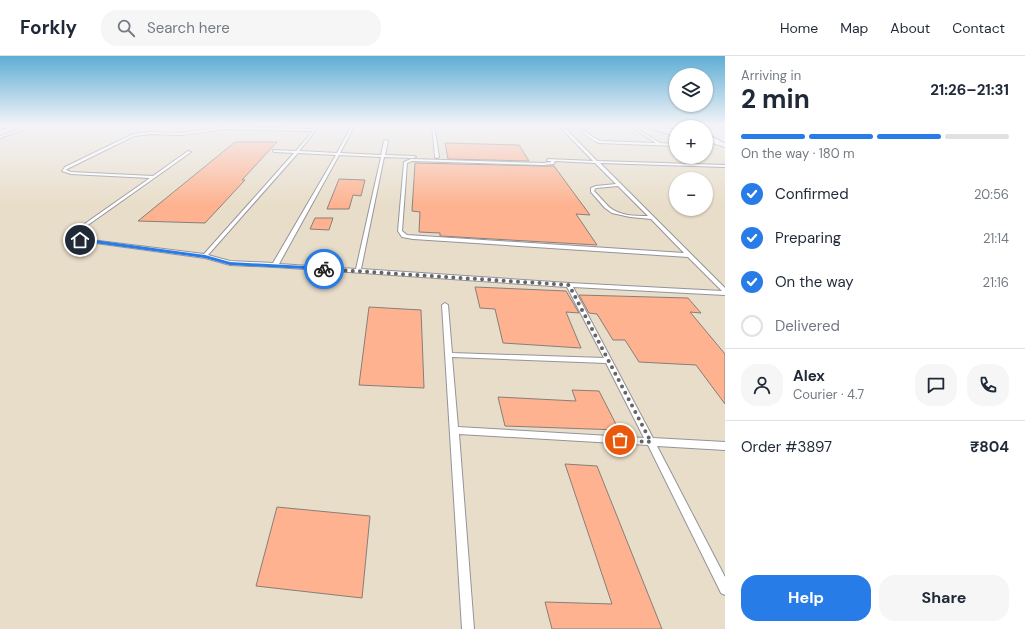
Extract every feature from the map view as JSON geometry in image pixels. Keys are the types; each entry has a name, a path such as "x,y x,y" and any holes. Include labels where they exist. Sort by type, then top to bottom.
{"lane":[{"path":"98,152 66,168 64,171 71,173 154,177"},
{"path":"189,152 75,232 80,240 205,256 230,264 275,265 569,285 725,292"},
{"path":"292,152 337,155 725,166"},
{"path":"205,256 298,152"},
{"path":"275,265 339,152"},
{"path":"358,271 383,152"},
{"path":"436,152 437,157"},
{"path":"585,152 725,292"},
{"path":"553,161 553,163 543,164 408,161 404,163 401,234 406,237 413,238 688,255"},
{"path":"618,185 596,187 592,188 592,191 610,209 628,216 652,218"},
{"path":"569,285 651,442 725,589"},
{"path":"445,305 468,629"},
{"path":"448,355 609,361"},
{"path":"453,430 725,446"}],"shaded area":[{"path":"0,152 669,152 669,164 713,164 713,152 725,152 725,629 0,629"}],"building":[{"path":"223,152 268,152 242,180 245,180 205,223 138,221"},
{"path":"447,152 523,152 529,161 448,159"},
{"path":"415,163 554,166 590,215 576,214 597,245 440,236 440,233 419,232 420,212 412,211"},
{"path":"339,179 365,180 361,196 353,195 349,209 327,209"},
{"path":"315,218 333,218 329,230 310,229"},
{"path":"475,287 566,291 579,313 566,312 581,348 503,343 495,309 480,308"},
{"path":"579,295 688,298 701,313 690,312 725,354 725,404 696,365 639,362 625,340 613,340 597,314 589,313"},
{"path":"369,307 421,310 424,388 359,385"},
{"path":"572,390 599,391 619,430 505,426 498,397 576,401"},
{"path":"565,464 597,466 662,629 552,629 545,602 612,604"},
{"path":"277,507 370,516 362,598 256,586"}],"way so far":[{"path":"324,269 569,285 651,442 620,440"}],"route":[{"path":"80,240 205,256 230,264 275,265 324,269"}]}
